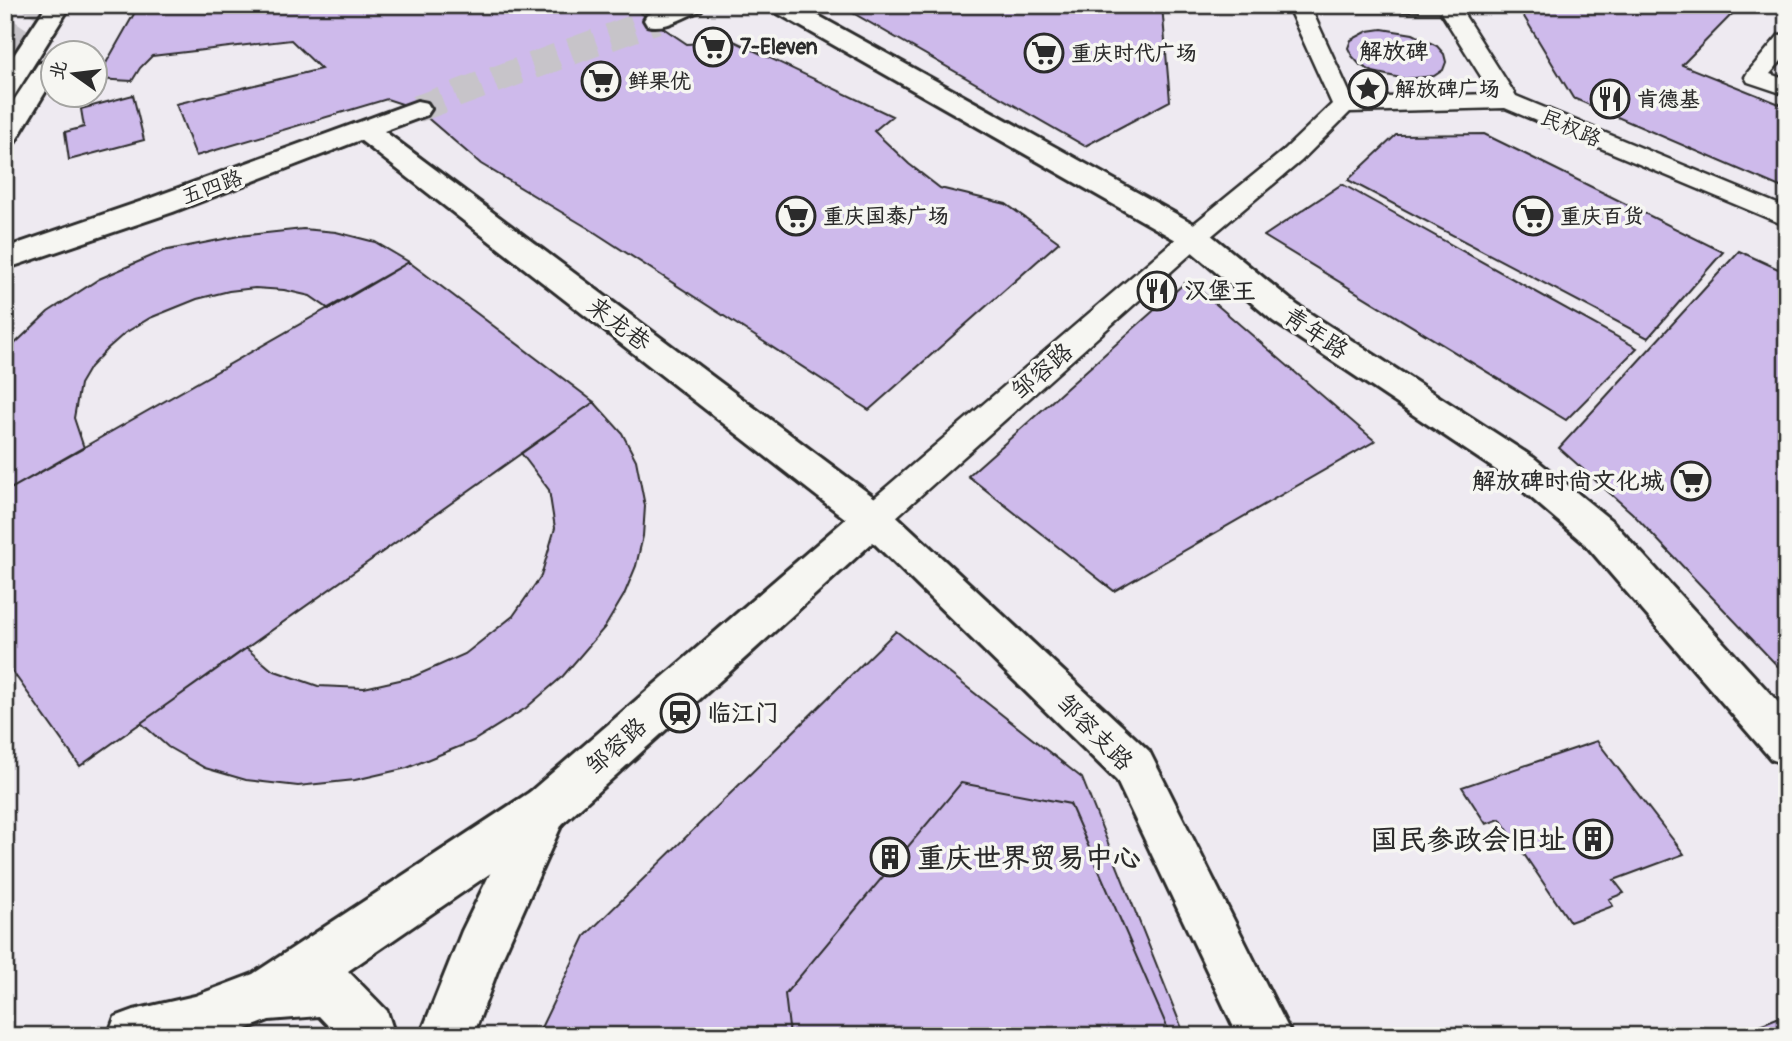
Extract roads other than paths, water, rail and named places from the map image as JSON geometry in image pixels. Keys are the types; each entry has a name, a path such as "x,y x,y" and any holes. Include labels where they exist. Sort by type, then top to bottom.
{"street":[{"path":"656,20 692,5"},
{"name":"青年路","path":"781,5 1194,237 1285,313 1521,468 1599,533 1787,744"},
{"path":"1344,105 1298,6 1448,6 1508,101"},
{"path":"61,38 69,11"},
{"path":"5,90 69,11"},
{"path":"1787,40 1756,77 1787,88"},
{"path":"5,136 38,82"},
{"name":"民权路","path":"1344,105 1508,101 1787,218"},
{"name":"邹容路","path":"268,994 546,808 1194,237 1292,156 1344,105"},
{"name":"五四路","path":"5,259 162,205 417,109"},
{"name":"来龙巷","path":"365,130 873,518"},
{"name":"邹容支路","path":"873,518 1133,766 1266,1036"},
{"name":"邹容路","path":"446,1036 480,948 546,808"},
{"path":"134,1036 195,1022 268,994 330,989 368,1030 369,1036"}],"tunnel":[{"path":"5,47 33,5"},
{"path":"417,109 656,20"}],"place":[{"name":"7-Eleven","path":"713,47"},
{"name":"重庆时代广场","path":"1044,53"},
{"name":"鲜果优","path":"601,81"},
{"name":"解放碑广场","path":"1368,89"},
{"name":"肯德基","path":"1610,99"},
{"name":"重庆国泰广场","path":"796,216"},
{"name":"重庆百货","path":"1533,216"},
{"name":"汉堡王","path":"1157,291"},
{"name":"解放碑时尚文化城","path":"1691,481"},
{"name":"临江门","path":"680,713"},
{"name":"国民参政会旧址","path":"1593,839"},
{"name":"重庆世界贸易中心","path":"890,857"}],"district":[{"name":"解放碑","path":"1394,51"}]}
